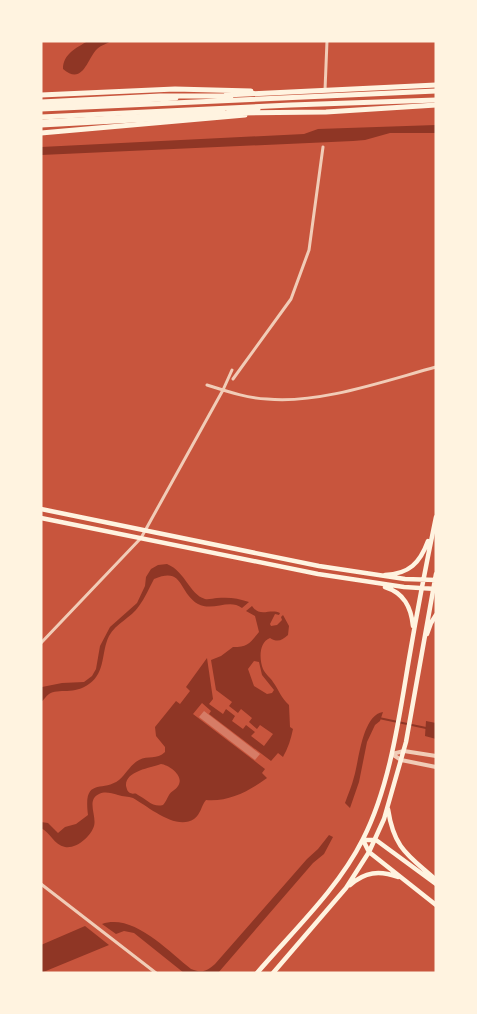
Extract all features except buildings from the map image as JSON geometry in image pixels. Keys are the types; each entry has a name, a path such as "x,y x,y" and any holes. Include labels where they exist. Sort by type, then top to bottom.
{"main road":[{"path":"41,105 436,85"},
{"path":"41,95 175,90 294,92"},
{"path":"41,105 160,96 288,97 436,91"},
{"path":"41,117 291,104 436,100"},
{"path":"41,124 208,116 291,104"},
{"path":"41,133 262,114 436,106"},
{"path":"41,124 209,112 262,114"},
{"path":"41,509 319,566 374,575 435,580"},
{"path":"257,973 337,882 363,840 374,815 392,754 421,588 436,517"},
{"path":"41,518 318,574 434,589"},
{"path":"374,575 406,571 415,564 424,552 434,525"},
{"path":"273,973 346,888 376,840 404,751 412,716 436,574"},
{"path":"370,582 394,589 403,596 410,609 413,634"},
{"path":"422,650 431,623 436,615"},
{"path":"388,806 391,828 397,842 404,852 436,882"},
{"path":"363,840 376,840 436,882"},
{"path":"363,840 369,852 436,905"},
{"path":"328,908 352,883 364,876 378,872 403,878"}],"street":[{"path":"325,90 328,41"},
{"path":"233,379 291,299 309,250 323,147"},
{"path":"207,385 265,399 291,400 320,396 369,385 436,367"},
{"path":"41,643 146,531 232,370"},
{"path":"392,754 404,751 436,756"},
{"path":"392,754 401,760 436,768"},
{"path":"41,884 156,973"}],"shaded area":[{"path":"88,41 111,41 100,46 93,53 80,73 70,73 63,69 68,55"},
{"path":"436,125 436,133 390,133 365,140 353,141 41,155 41,147 304,134 318,129"},
{"path":"167,564 179,572 195,593 205,599 229,598 249,602 242,608 232,604 204,606 192,599 176,578 164,576 154,579 136,610 112,631 109,636 101,668 94,679 89,684 78,689 53,692 41,702 42,687 62,683 84,682 92,676 96,669 100,646 110,627 137,603 145,586 146,577 151,569 158,565"},
{"path":"252,606 255,610 262,612 273,611 280,613 279,615 275,614 270,624 271,626 277,625 282,620 281,617 283,615 289,626 288,635 284,638 278,641 270,638 266,640 262,647 261,656 264,671 289,705 290,727 293,729 285,754 283,757 278,753 271,761 209,714 211,711 202,703 193,714 265,769 262,773 267,778 238,795 223,799 206,800 196,817 187,822 171,820 133,798 101,793 93,800 95,822 87,838 79,844 70,847 58,844 41,828 41,822 48,823 58,833 65,827 76,824 88,815 87,803 91,790 113,784 139,760 159,756 165,752 165,747 156,736 155,727 176,701 180,704 190,691 186,687 207,658 213,699 209,704 223,714 226,709 235,716 232,721 243,729 246,725 255,732 251,736 264,746 273,734 260,725 257,729 249,722 252,718 241,709 238,713 229,706 232,702 216,690 211,660 221,656 233,647 248,644 259,632 255,616 246,611","holes":["254,661 259,662 262,675 274,690 272,693 267,694 254,686 248,669","161,764 168,766 175,772 180,782 163,805 153,804 128,791 126,786 130,777 139,771"]},
{"path":"383,712 380,721 375,725 367,742 359,782 350,808 345,803 353,780 362,740 370,721 376,715"},
{"path":"426,721 436,723 436,739 425,736"},
{"path":"329,835 333,837 324,854 313,863 218,973 184,973 134,933 124,931 116,934 102,924 114,922 138,929 161,944 191,969 198,971 206,970 215,964"},
{"path":"85,926 109,945 41,973 41,945"}],"waterway":[{"path":"379,718 426,728"}]}
